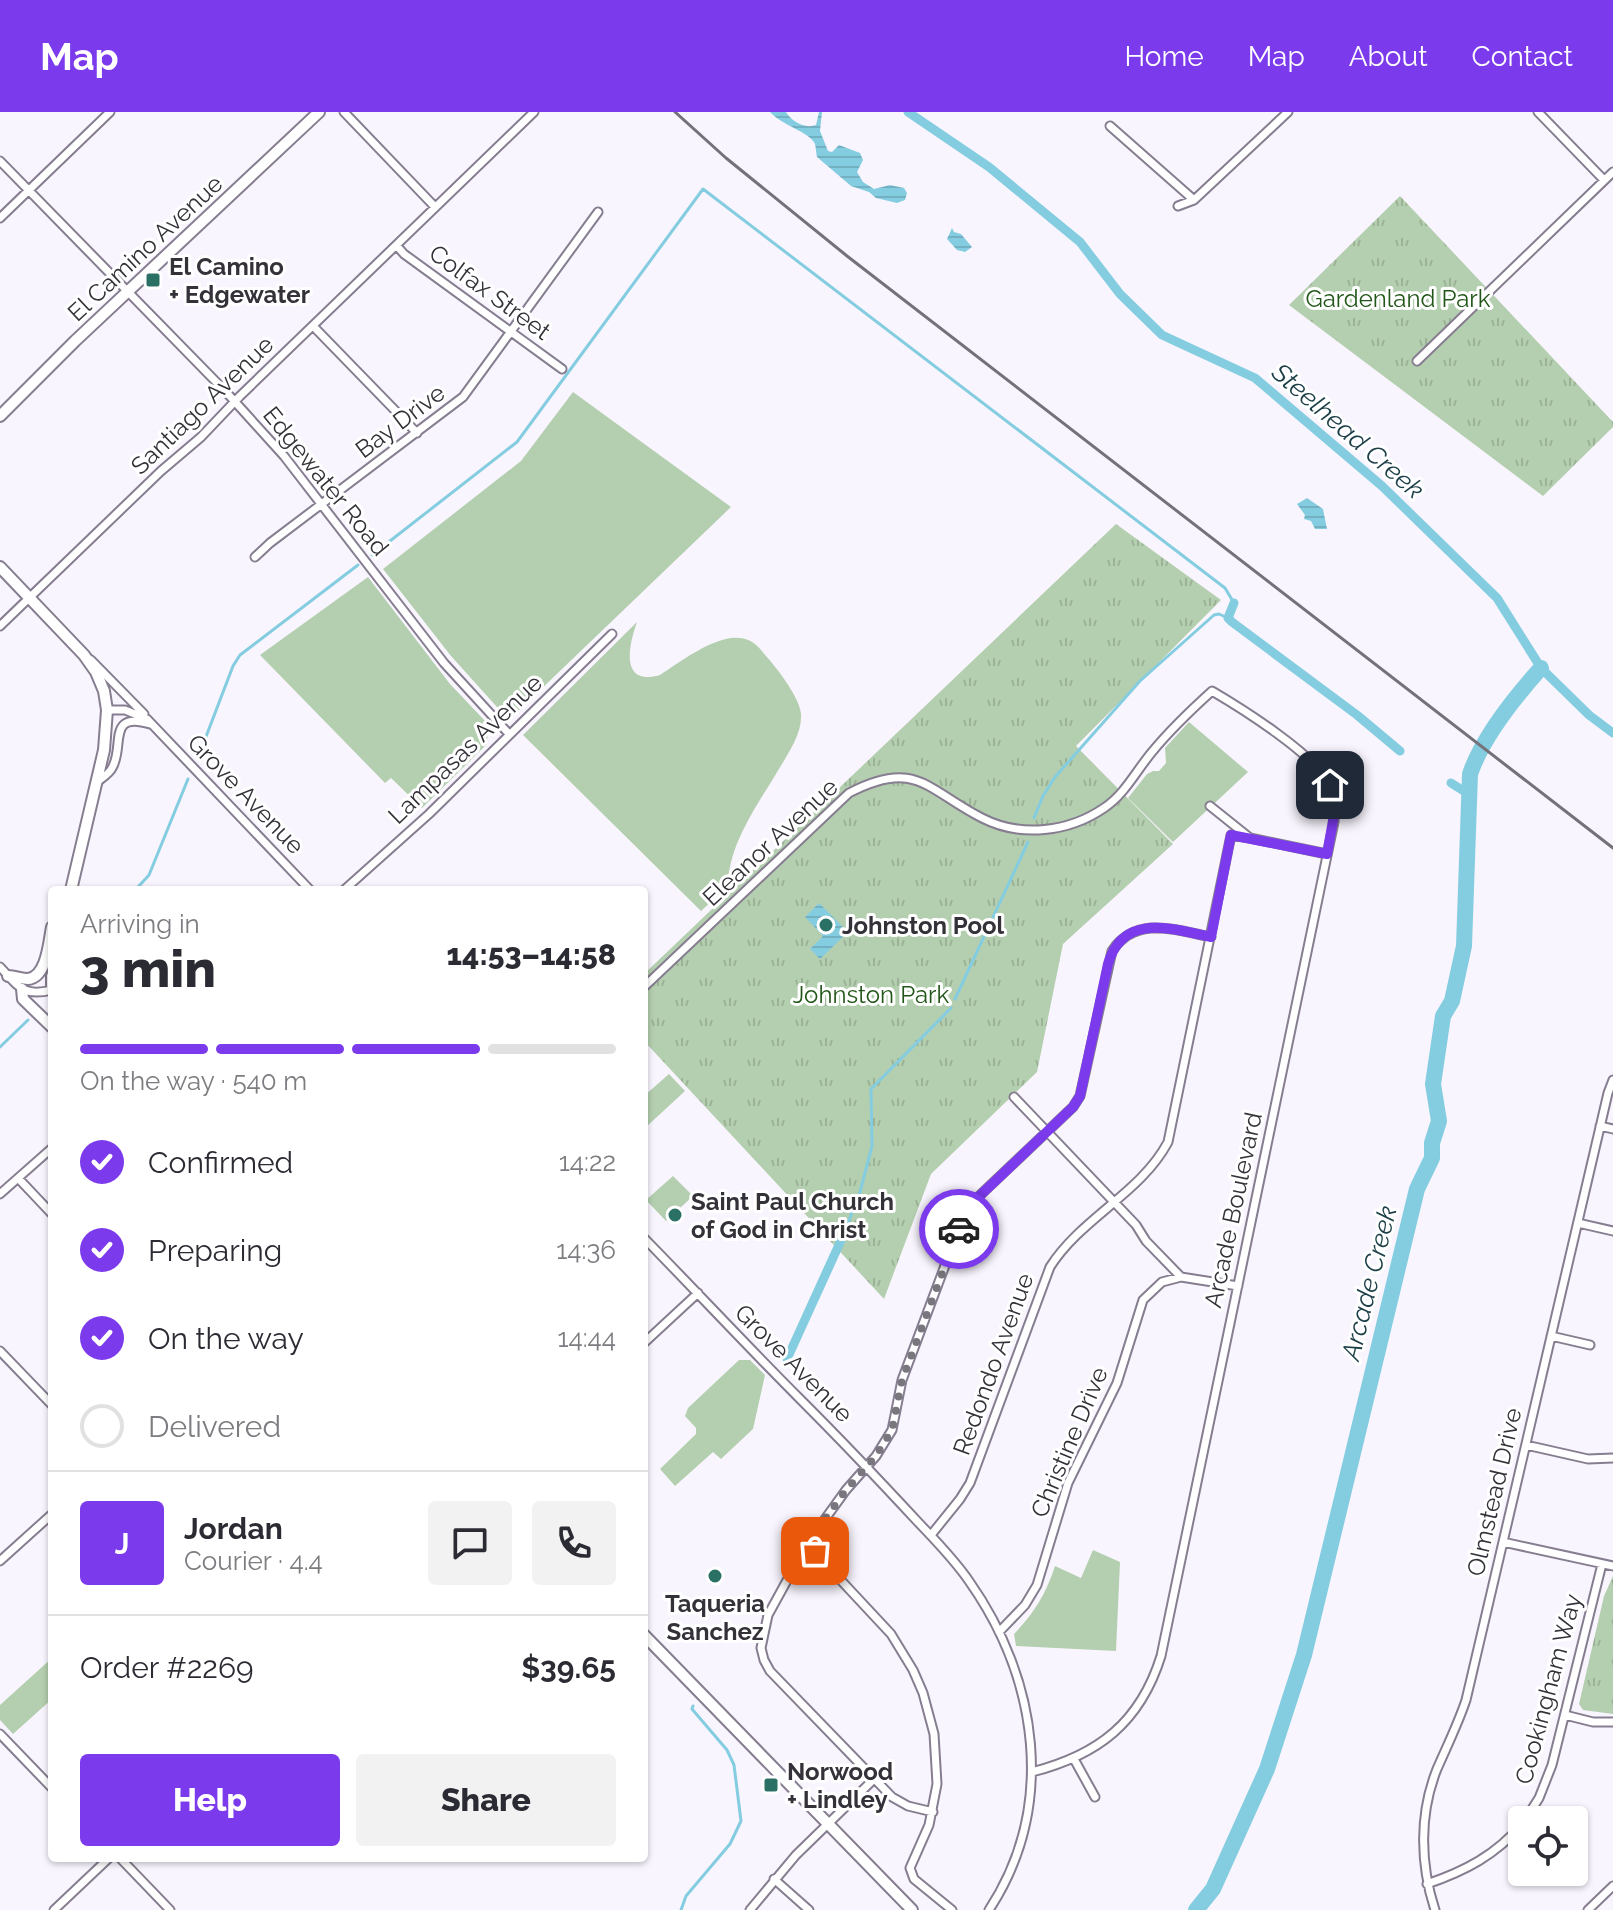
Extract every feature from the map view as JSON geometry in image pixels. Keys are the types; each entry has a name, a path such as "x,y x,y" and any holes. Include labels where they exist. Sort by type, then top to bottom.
{"main road":[{"name":"El Camino Avenue","path":"0,416 319,112"},
{"name":"Grove Avenue","path":"0,567 78,649 101,682 107,710"},
{"path":"72,886 104,750 107,710"},
{"path":"4,972 31,979 42,969 48,944"},
{"path":"22,989 23,999 48,1023"},
{"path":"648,1639 912,1910"}],"street":[{"path":"0,218 110,112"},
{"name":"Colfax Street","path":"344,112 435,207"},
{"name":"Santiago Avenue","path":"0,626 161,471 201,437 534,112"},
{"path":"1178,206 1194,200 1288,112"},
{"path":"1538,112 1604,180"},
{"path":"1110,126 1194,200"},
{"name":"Edgewater Road","path":"0,161 284,456 444,663 509,734"},
{"path":"1417,361 1613,172"},
{"name":"Bay Drive","path":"255,557 463,397 598,212"},
{"name":"Colfax Street","path":"397,246 562,369"},
{"path":"313,326 417,433"},
{"name":"Lampasas Avenue","path":"348,886 429,814 612,634"},
{"name":"Grove Avenue","path":"78,649 106,672 306,886"},
{"name":"Arcade Boulevard","path":"1032,1772 1074,1759 1095,1748 1121,1727 1141,1701 1156,1672 1335,810 1334,797 1324,774 1267,726 1212,691"},
{"name":"Eleanor Avenue","path":"648,983 849,793 871,781 896,777 921,781 982,819 1033,831 1059,828 1084,820 1107,806 1126,788 1176,724 1212,691"},
{"name":"Grove Avenue","path":"107,710 137,713 153,725"},
{"path":"97,782 112,768 119,732 124,725 137,720 153,725"},
{"path":"1210,806 1250,838 1327,854"},
{"name":"Redondo Avenue","path":"931,1535 970,1483 1050,1267 1063,1250 1155,1164 1168,1142 1231,835 1250,838"},
{"path":"933,1812 902,1804 770,1671 762,1654 761,1641 768,1615 807,1544 892,1430 902,1380 964,1215 976,1199 1073,1107 1083,1090 1108,964 1116,946 1131,933 1150,927 1211,937"},
{"path":"4,972 22,989 32,993 48,990"},
{"name":"Olmstead Drive","path":"1435,1910 1427,1884 1423,1843 1427,1804 1437,1769 1458,1726 1466,1700 1613,1080"},
{"path":"1014,1097 1181,1277 1238,1286"},
{"path":"1600,1126 1613,1129"},
{"path":"0,1194 48,1152"},
{"path":"18,1178 48,1210"},
{"path":"1578,1223 1613,1231"},
{"name":"Grove Avenue","path":"648,1242 867,1465 969,1581 999,1632 1021,1695 1032,1772"},
{"name":"Christine Drive","path":"999,1632 1025,1605 1037,1585 1068,1483 1117,1383 1143,1300 1162,1282 1181,1277"},
{"path":"648,1339 698,1293"},
{"path":"1551,1336 1590,1345"},
{"path":"0,1351 48,1401"},
{"path":"1526,1445 1588,1459 1613,1458"},
{"path":"0,1561 48,1518"},
{"path":"1503,1542 1613,1566"},
{"path":"807,1544 875,1615 901,1648 923,1693 934,1734 937,1784 933,1812 924,1838 910,1862 911,1874 952,1910"},
{"name":"Cookingham Way","path":"1533,1806 1547,1782 1602,1564"},
{"path":"1565,1715 1593,1722 1613,1722"},
{"path":"0,1734 48,1784"},
{"path":"1074,1759 1095,1797"},
{"path":"989,1910 1012,1872 1025,1834 1032,1772"},
{"path":"750,1910 774,1879 874,1779"},
{"name":"Cookingham Way","path":"1427,1884 1480,1861 1508,1840"},
{"path":"54,1910 105,1862"},
{"path":"124,1862 170,1910"},
{"path":"774,1879 809,1910"},
{"path":"1588,1910 1613,1886"}],"green space":[{"name":"Gardenland Park","path":"1400,196 1613,422 1613,427 1543,496 1289,305"},
{"path":"573,392 731,507 512,717 506,717 451,656 383,569 521,461"},
{"name":"Johnston Park","path":"1116,524 1221,600 1076,746 1173,844 1063,944 1037,1072 931,1174 884,1299 648,1045 648,970"},
{"path":"368,577 450,684 488,724 487,744 422,808 391,778 385,783 260,655"},
{"path":"637,622 631,641 630,661 638,675 660,675 702,648 738,638 751,641 760,649 800,707 798,734 740,838 729,870 728,886 701,911 523,735"},
{"path":"1189,722 1248,772 1173,842 1128,798 1147,774 1159,771 1166,763 1165,748"},
{"path":"669,1074 685,1091 648,1125 648,1092"},
{"path":"673,1176 693,1196 666,1221 648,1202 648,1198"},
{"path":"739,1360 750,1360 765,1375 753,1429 721,1459 713,1452 675,1486 660,1469 696,1434 696,1428 685,1416 688,1408"},
{"path":"1093,1550 1120,1562 1116,1651 1016,1646 1014,1634 1039,1603 1055,1566 1081,1578"},
{"path":"1613,1576 1613,1714 1583,1710 1579,1704 1604,1596"},
{"path":"48,1662 48,1703 13,1734 0,1720 0,1705"}],"water":[{"path":"770,112 786,112 795,122 808,126 816,125 819,112 822,112 820,131 828,151 832,152 839,145 860,153 863,160 857,172 863,182 874,189 890,185 904,188 907,193 905,200 897,203 876,198 851,186 817,157 812,140"},
{"path":"952,228 972,247 965,252 957,250 947,239"},
{"path":"1307,498 1323,509 1327,529 1315,529 1311,521 1304,519 1305,515 1297,504"},
{"name":"Johnston Pool","path":"819,903 848,932 820,959 810,949 823,936 805,917"}],"waterway":[{"name":"Steelhead Creek","path":"908,112 989,167 1080,242 1120,294 1162,335 1255,378 1382,486 1497,598 1541,668 1589,715 1613,733"},
{"path":"372,555 517,442 703,189 1225,588 1234,603"},
{"path":"199,755 240,655 358,565"},
{"path":"1234,603 1228,618 1232,622 1400,751"},
{"path":"1034,818 1055,777 1140,681 1214,615 1228,618"},
{"name":"Arcade Creek","path":"1196,1910 1213,1889 1267,1769 1304,1655 1417,1189 1432,1158 1432,1143 1439,1121 1433,1084 1443,1016 1452,1001 1464,946 1470,774 1491,732 1541,668"},
{"path":"139,886 149,875 188,779"},
{"path":"1451,783 1467,793"},
{"path":"955,999 1028,842"},
{"path":"843,1236 860,1192 872,1146 871,1089 951,1008"},
{"path":"0,1047 28,1020"},
{"path":"787,1359 843,1236"},
{"path":"681,1910 686,1896 730,1844 741,1821 734,1765 727,1750 692,1709 693,1706"}],"railway":[{"path":"675,112 726,158 847,256 1613,848"}],"way so far":[{"path":"815,1551 807,1544 830,1510 876,1456 892,1430 902,1380 959,1229"}],"place":[{"name":"El Camino + Edgewater","path":"153,280"},
{"name":"Johnston Pool","path":"826,925"},
{"name":"Saint Paul Church of God in Christ","path":"675,1215"},
{"name":"Taqueria Sanchez","path":"715,1576"},
{"name":"Norwood + Lindley","path":"771,1785"}],"route":[{"path":"959,1229 971,1204 1073,1107 1080,1096 1085,1084 1108,964 1112,951 1120,941 1137,930 1150,927 1211,937 1231,835 1327,854 1335,810 1330,785"}]}
